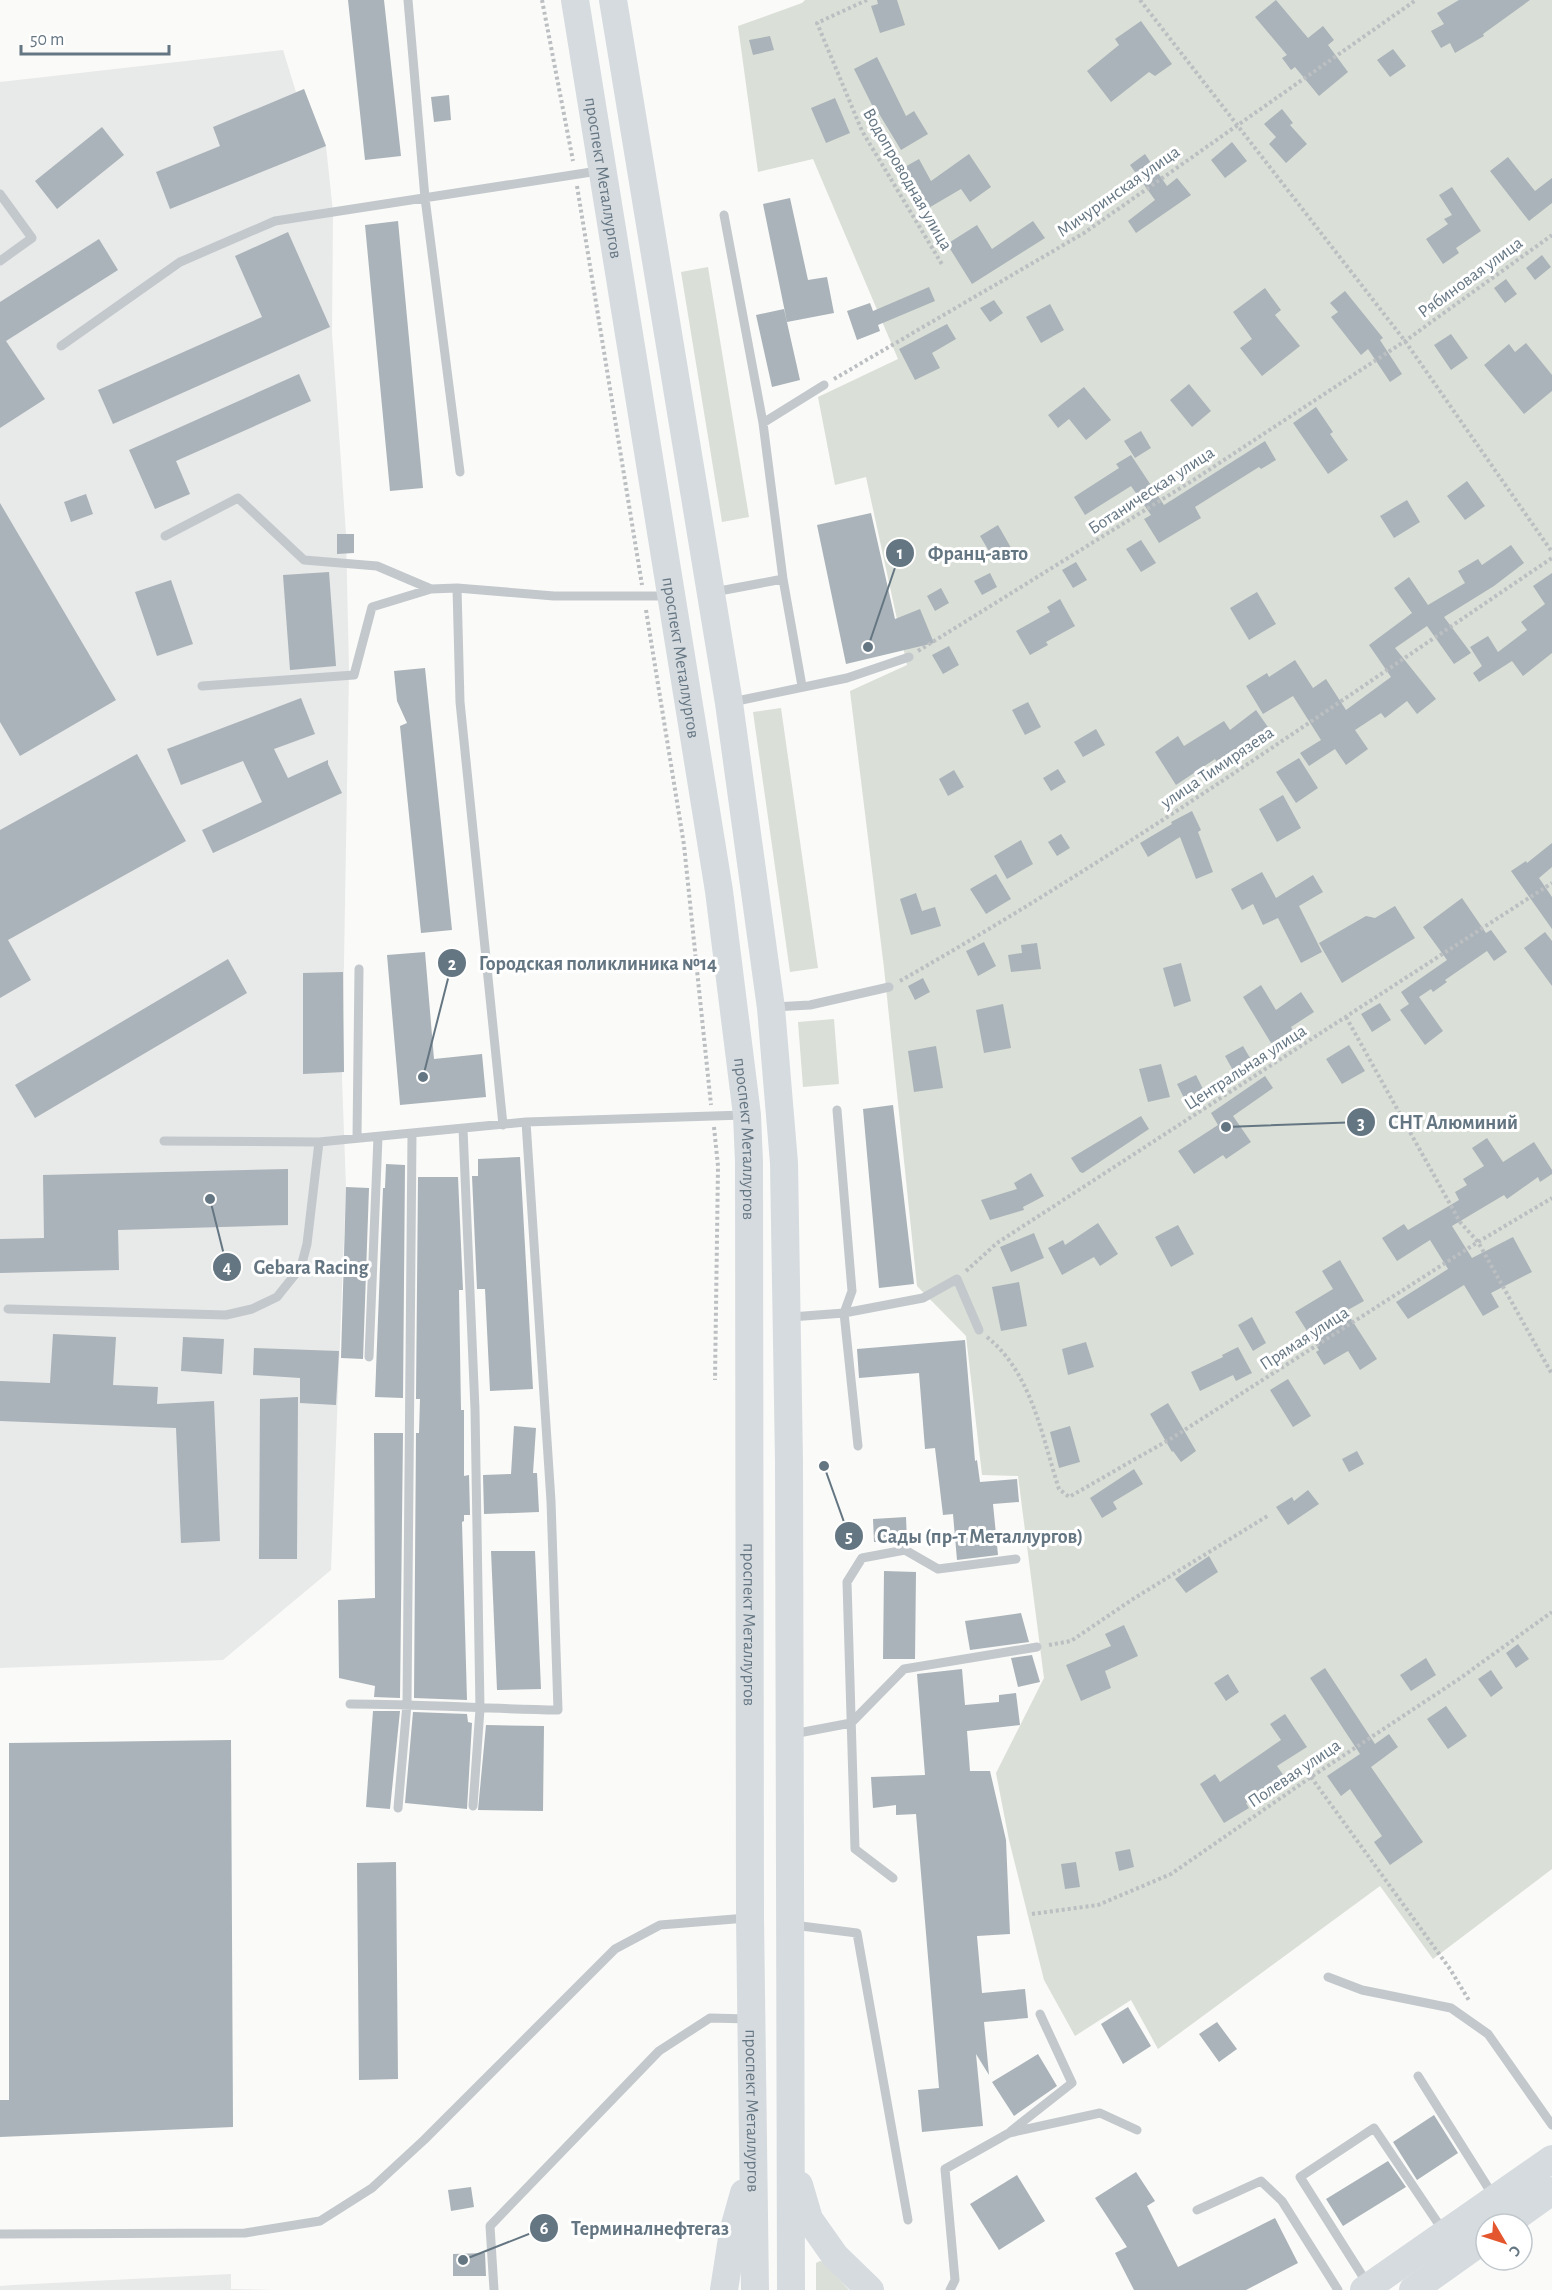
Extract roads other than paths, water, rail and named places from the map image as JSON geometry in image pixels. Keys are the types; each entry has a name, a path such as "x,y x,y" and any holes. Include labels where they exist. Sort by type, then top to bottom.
{"main road":[{"name":"проспект Металлургов","path":"575,0 589,173 672,596 718,891 747,1115 754,2290"},
{"name":"проспект Металлургов","path":"613,0 729,703 771,1008 784,1163 789,1473 791,2290"},
{"path":"724,2290 733,2232 753,2159"},
{"path":"790,2159 809,2219 835,2256 870,2290"},
{"path":"1500,2212 1552,2159"},
{"path":"1500,2212 1552,2191"},
{"path":"1367,2288 1445,2234 1474,2222"},
{"path":"1413,2290 1474,2247"}],"lane":[{"path":"408,0 425,198 460,472"},
{"path":"60,346 180,262 275,221 589,173"},
{"path":"0,194 32,238 0,261"},
{"path":"724,215 763,423 783,579 802,686"},
{"path":"763,423 824,385"},
{"path":"165,536 238,498 304,560 377,566 431,589"},
{"path":"712,592 783,579"},
{"path":"457,588 460,702 503,1125"},
{"path":"202,687 354,675 372,607 431,589 457,588 554,596 672,596"},
{"path":"729,703 847,678 909,657"},
{"path":"357,1137 359,969"},
{"path":"771,1008 810,1005 889,987"},
{"path":"837,1110 852,1291 844,1313 858,1446"},
{"path":"164,1140 319,1142 526,1122 747,1115"},
{"path":"350,1704 558,1710 551,1501 526,1122"},
{"path":"463,1129 475,1409 480,1709 473,1806"},
{"path":"398,1808 407,1704 412,1134"},
{"path":"369,1357 378,1137"},
{"path":"8,1309 226,1315 252,1309 277,1297 301,1267 319,1142"},
{"path":"785,1317 844,1313 923,1298 957,1279 979,1330"},
{"path":"893,1878 855,1849 847,1582 861,1558 905,1550 938,1569 1016,1559"},
{"path":"790,1735 851,1723 904,1668 1036,1647"},
{"path":"0,2234 245,2233 320,2221 372,2187 424,2140 615,1949 660,1925 750,1918"},
{"path":"790,1924 857,1932 908,2220"},
{"path":"1328,1977 1362,1990 1451,2008 1488,2034 1552,2126"},
{"path":"950,2290 955,2280 945,2169 1009,2133 1072,2083 1040,2014"},
{"path":"494,2290 490,2226 659,2050 710,2018 751,2019"},
{"path":"1418,2076 1500,2212"},
{"path":"1009,2133 1100,2113 1137,2130"},
{"path":"1367,2288 1300,2178 1374,2128 1445,2234"},
{"path":"1197,2210 1261,2181 1282,2201 1338,2290"}],"place":[{"name":"Франц-авто","path":"868,647"},
{"name":"Городская поликлиника №14","path":"423,1077"},
{"name":"СНТ Алюминий","path":"1226,1127"},
{"name":"Gebara Racing","path":"210,1199"},
{"name":"Сады (пр-т Металлургов)","path":"824,1466"},
{"name":"Терминалнефтегаз","path":"463,2260"}]}
